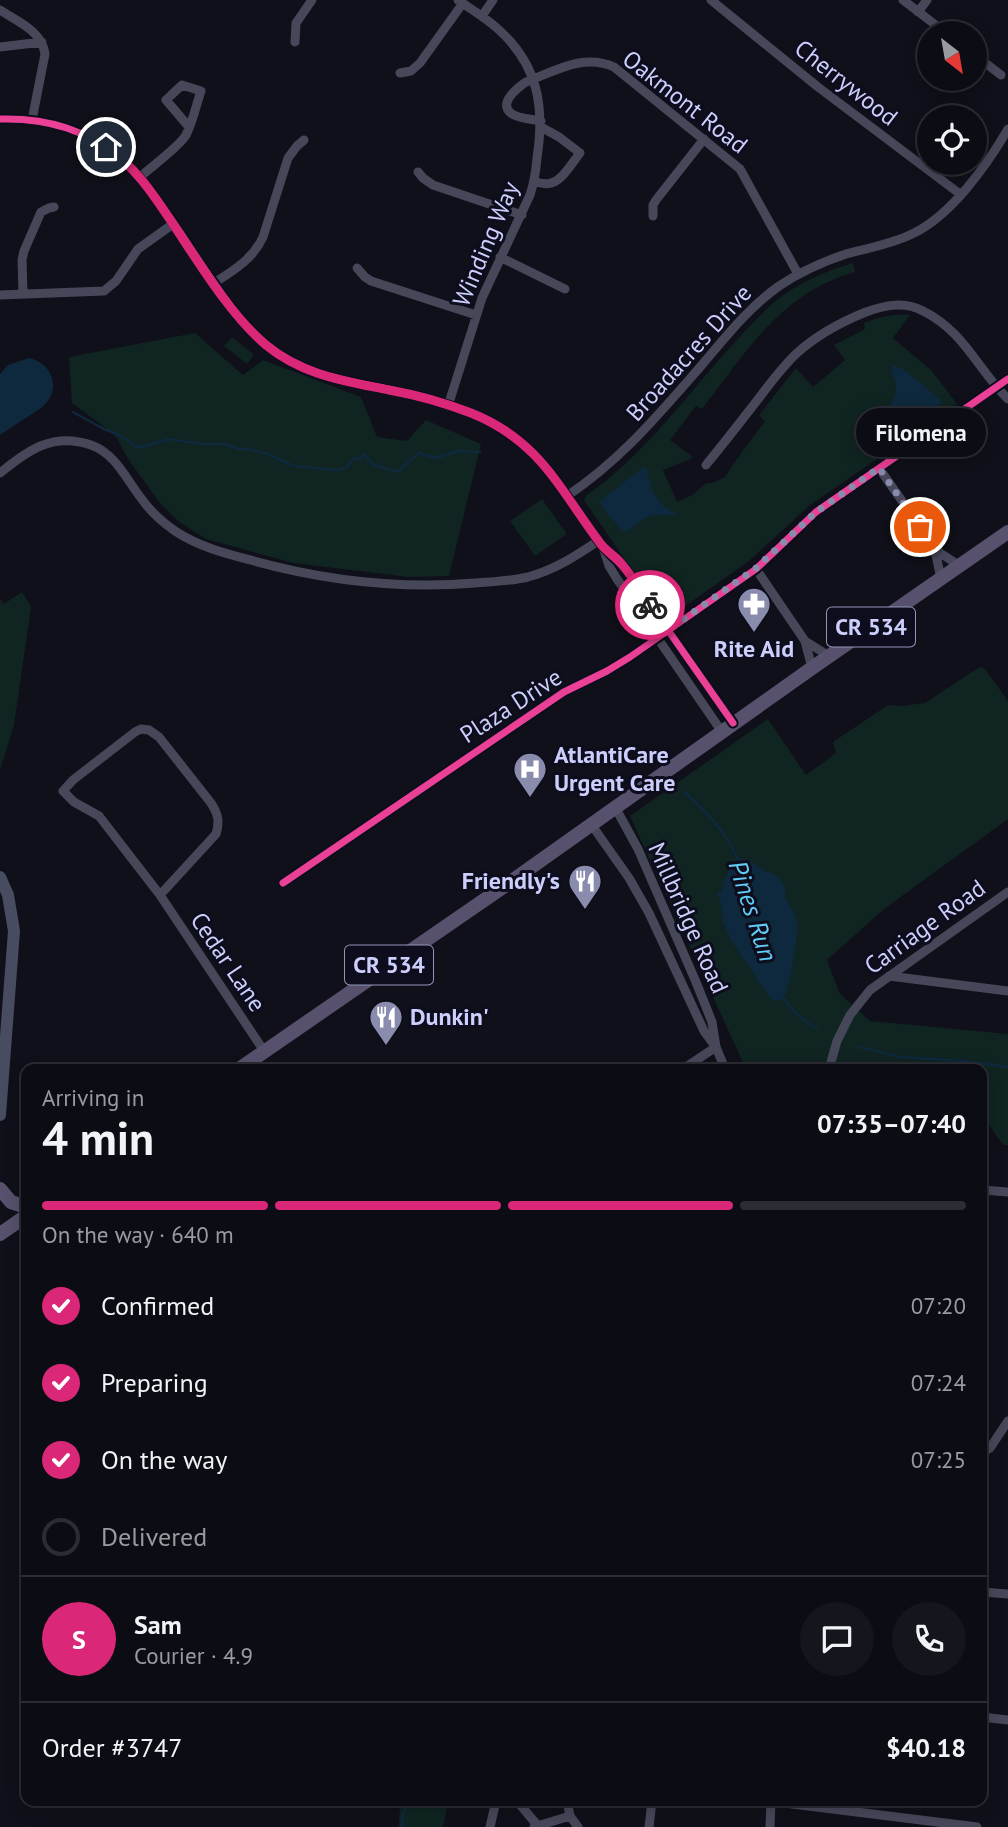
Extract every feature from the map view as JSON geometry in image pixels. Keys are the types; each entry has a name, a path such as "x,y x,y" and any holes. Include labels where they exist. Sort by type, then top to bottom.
{"main road":[{"name":"CR 534","path":"246,1064 505,886 727,727 1008,532"},
{"path":"0,877 8,895 14,931 0,1115"},
{"path":"0,1189 10,1202 21,1205"},
{"path":"0,1234 21,1219"}],"street":[{"path":"295,42 296,23 312,0"},
{"path":"482,16 493,0"},
{"name":"Cherrywood","path":"711,0 818,87 960,194"},
{"path":"903,0 930,21"},
{"path":"918,12 927,0"},
{"path":"400,73 411,71 421,63 461,2"},
{"name":"Winding Way","path":"448,406 476,315 500,257 528,201 534,181 541,124 533,79 516,48 498,29 461,2"},
{"path":"0,10 27,27 42,42 45,54 32,120"},
{"path":"0,47 42,42"},
{"name":"Oakmont Road","path":"533,79 579,62 608,64 620,71 735,163 798,274"},
{"path":"987,64 1001,75"},
{"path":"533,79 515,91 508,100 509,112 541,124 580,153 553,184 534,181"},
{"path":"139,177 184,138 189,127 201,91 182,85 166,100 189,127"},
{"path":"0,119 32,120 64,127 91,138 112,151 139,177 243,322 269,347 296,365 330,378 402,393 486,420 509,433 539,458 601,544 626,570 668,630 727,727"},
{"name":"Broadacres Drive","path":"567,496 602,471 646,429 755,305 798,274 835,258 911,235 935,220 981,170 1008,128"},
{"path":"653,216 656,200 704,139"},
{"path":"214,283 247,260 260,243 288,158 304,140"},
{"path":"418,172 433,185 522,215"},
{"path":"23,294 24,251 41,212 54,207"},
{"path":"0,295 104,291 116,281 138,249 173,224"},
{"path":"500,257 565,289"},
{"path":"357,268 365,277 377,283 476,315"},
{"path":"706,465 796,354 830,329 884,307 907,306 931,315 962,341 1008,399"},
{"name":"Plaza Drive","path":"283,883 547,703 630,657 755,569 816,512 1008,379"},
{"path":"0,473 27,452 45,443 64,441 91,445 115,461 158,518 194,542 279,569 362,582 428,586 517,579 565,563 601,544"},
{"path":"879,468 937,551 960,566"},
{"path":"601,544 613,573 657,638 727,727"},
{"path":"937,551 941,579"},
{"path":"755,569 805,641 812,668"},
{"path":"805,641 829,656"},
{"name":"Cedar Lane","path":"160,895 216,834 220,823 218,813 211,803 159,737 149,730 141,729 73,780 63,791 74,802 99,816 160,895 264,1051"},
{"name":"Millbridge Road","path":"615,807 638,849 696,982 712,1023 716,1047 723,1064"},
{"name":"Millbridge Road","path":"591,824 629,878 649,913 704,1031 716,1047"},
{"name":"Carriage Road","path":"830,1064 837,1041 850,1015 870,990 1008,892"},
{"path":"888,976 1008,991"},
{"path":"694,1064 716,1047"},
{"path":"987,1190 1008,1192"},
{"path":"987,1450 1008,1421"},
{"path":"987,1592 1008,1594"},
{"path":"987,1718 1008,1720"},
{"path":"490,1827 495,1806"},
{"path":"521,1806 536,1826 570,1816"},
{"path":"568,1806 570,1816 579,1827"},
{"path":"649,1827 651,1806"},
{"path":"770,1806 770,1827"},
{"path":"804,1806 918,1823 977,1827"}],"green space":[{"path":"853,263 855,272 829,281 786,309 750,346 702,409 696,406 670,440 692,456 691,459 663,470 677,502 694,494 706,483 725,477 765,421 759,415 796,368 813,387 845,360 834,345 865,329 864,323 881,317 910,315 893,338 932,371 957,404 810,505 749,561 674,614 666,613 654,602 584,500 647,442 771,305 809,280"},
{"path":"195,333 243,375 263,360 361,397 377,437 407,441 426,420 481,444 449,576 409,577 293,563 206,539 178,521 160,503 128,459 115,435 72,403 69,357"},
{"path":"232,337 254,355 247,364 224,346"},
{"path":"542,499 567,534 535,556 510,521"},
{"path":"22,592 31,607 14,725 0,770 0,598 4,604"},
{"path":"978,668 985,669 1008,701 1008,819 884,909 827,960 840,994 870,1021 1008,1034 1008,1145 1003,1145 987,1122 987,1064 744,1064 630,816 768,719 806,775 836,753 833,742 888,705 925,703"},
{"path":"400,1806 447,1806 443,1827 399,1827"}],"water":[{"path":"29,358 38,361 49,372 52,394 41,408 0,435 0,374 8,365"},
{"path":"893,366 903,369 942,403 884,439 878,436 878,429 895,394 896,383 891,371"},
{"path":"644,467 660,502 677,514 650,516 624,532 600,502"},
{"path":"744,858 780,878 786,888 786,900 797,921 789,983 784,996 775,1001 770,998 730,939 723,922 717,893 722,890 732,867"}],"waterway":[{"path":"73,412 123,437 137,448 169,439 201,444 226,444 268,454 294,466 337,470 347,467 354,458 361,459 364,454 374,465 397,472 419,453 436,458 458,451 480,452"},
{"name":"Pines Run","path":"685,793 717,825 740,863"},
{"name":"Pines Run","path":"782,996 797,1014 817,1029"},
{"name":"Pines Run","path":"860,1047 900,1057 986,1064"},
{"name":"Pines Run","path":"987,1064 1008,1067"},
{"path":"402,1827 406,1806"}],"cycle path":[{"path":"0,119 41,122 76,131 105,147 130,168 152,193 239,317 253,333 283,357 328,376 416,396 465,411 488,421 525,446 552,475 601,544 626,570 733,723"},
{"path":"283,883 564,692 630,657 756,569 816,512 1008,379"}],"way so far":[{"path":"650,605 668,630 755,569 816,512 879,468 920,527"}],"place":[{"name":"Filomena","path":"920,527"},
{"name":"Rite Aid","path":"754,634"},
{"name":"AtlantiCare Urgent Care","path":"530,799"},
{"name":"Friendly's","path":"585,911"},
{"name":"Dunkin'","path":"386,1047"}],"route":[{"path":"106,147 143,181 231,307 264,343 289,361 320,375 448,406 486,420 509,433 545,465 603,547 619,561 650,605"}]}
